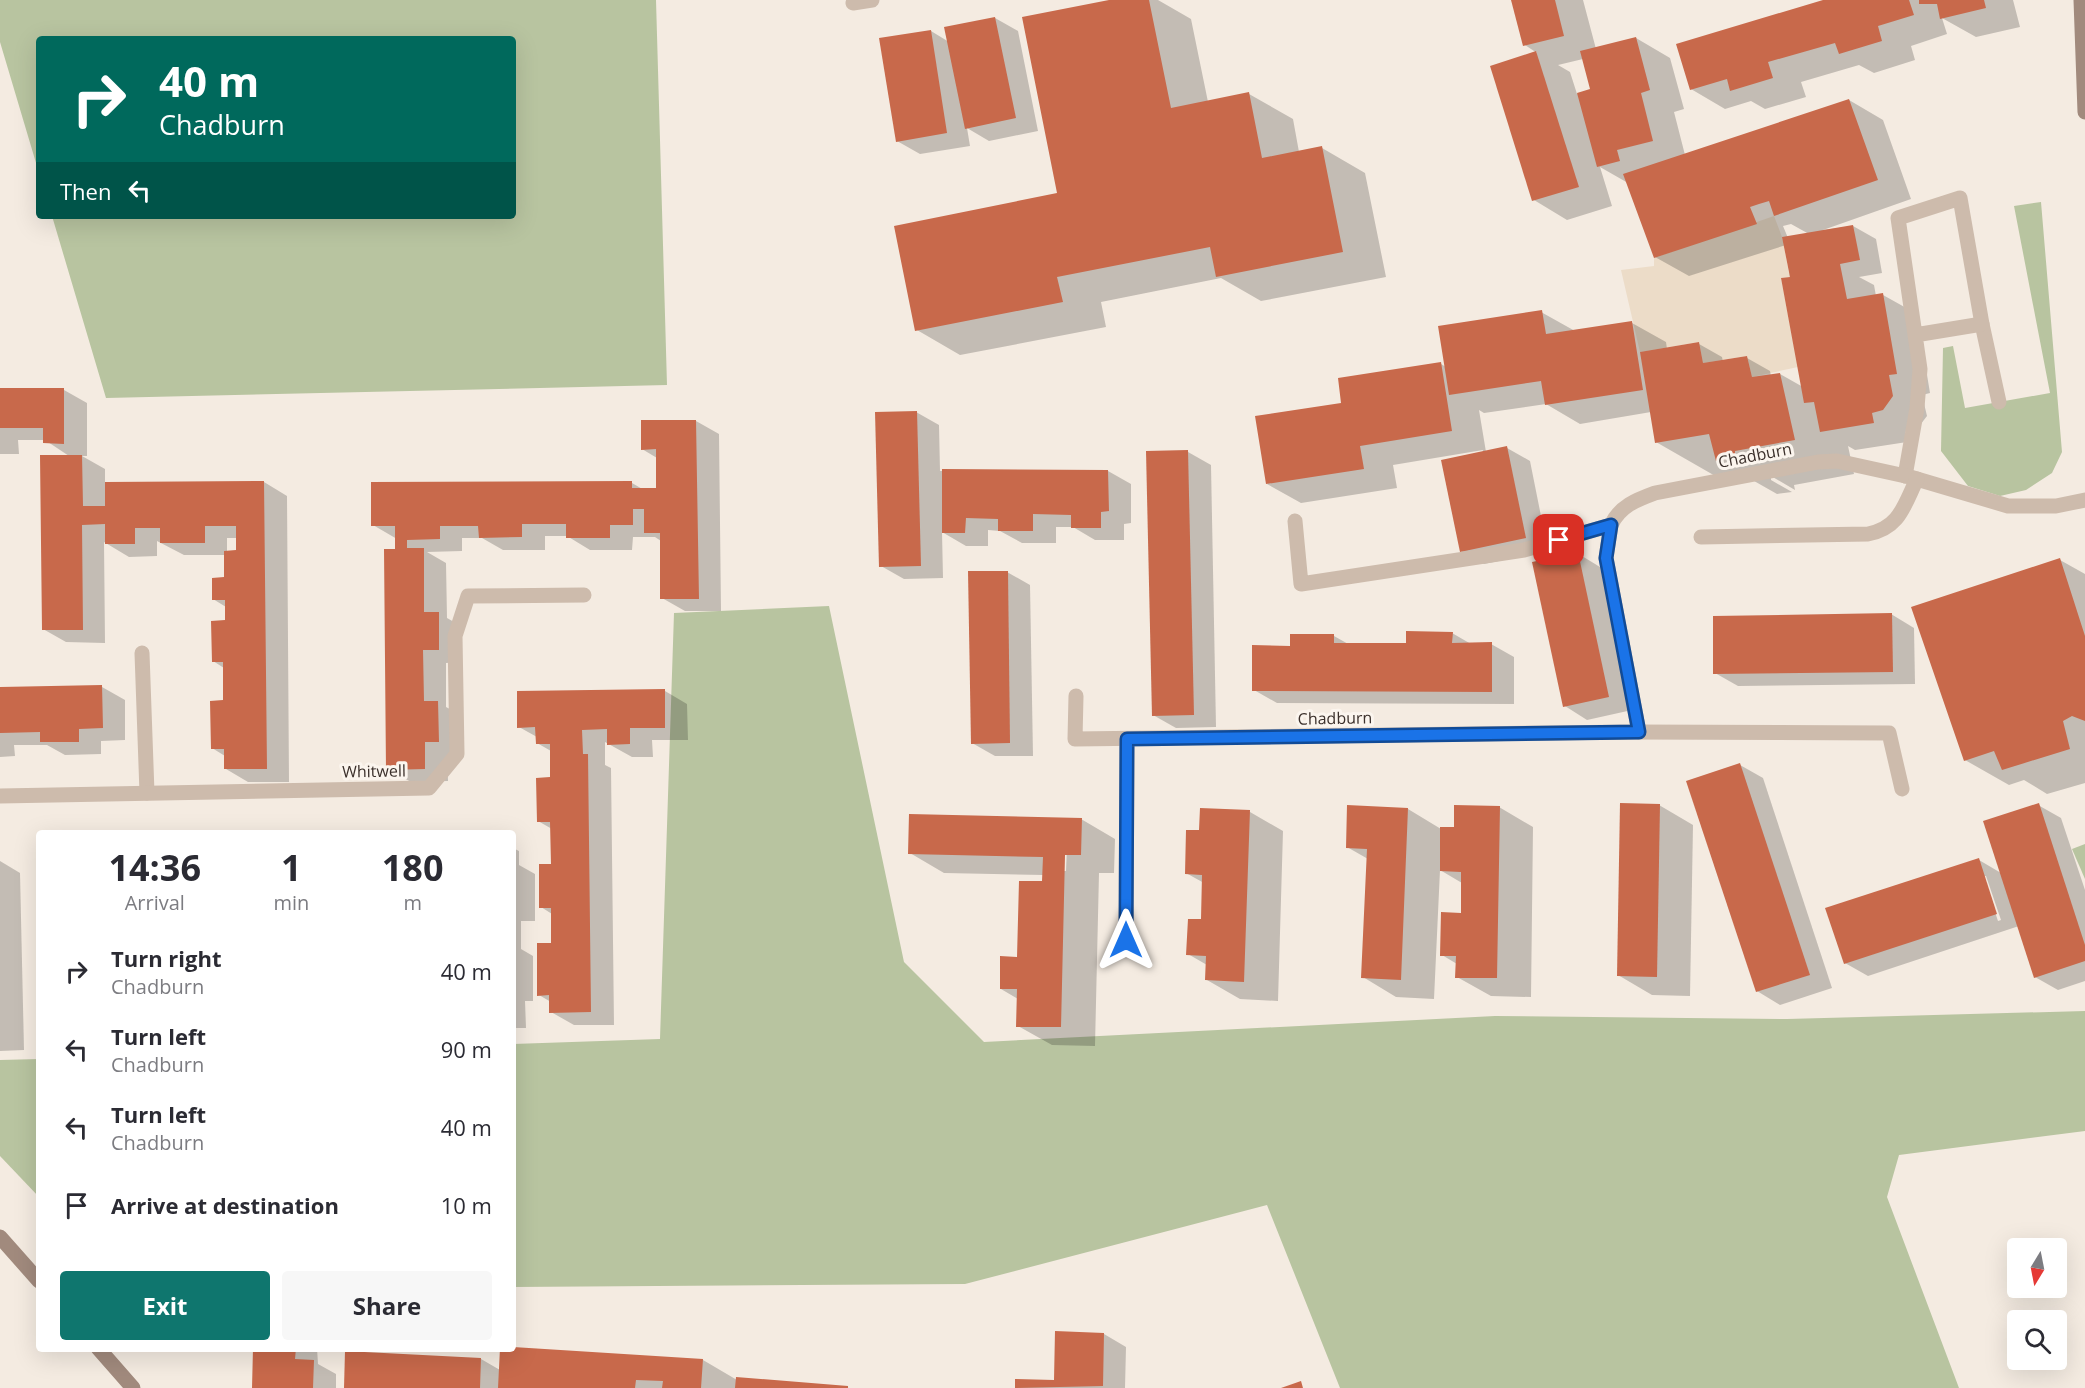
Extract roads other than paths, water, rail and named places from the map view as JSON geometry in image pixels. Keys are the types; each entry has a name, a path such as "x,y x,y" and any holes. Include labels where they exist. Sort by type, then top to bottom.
{"street":[{"path":"853,3 872,0"},
{"path":"2080,0 2085,112"},
{"path":"1701,537 1869,534 1886,531 1896,521 1911,478 1920,369 1898,218 1960,198 1982,324 1999,402"},
{"path":"1915,335 1982,324"},
{"name":"Chadburn","path":"1611,525 1617,512 1635,500 1655,493 1818,462 1854,462 2008,506 2056,506 2085,500"},
{"path":"1295,521 1301,584 1524,550 1611,525 1606,558 1639,732"},
{"name":"Whitwell","path":"0,796 429,788 457,754 456,636 468,596 584,595"},
{"path":"142,653 147,793"},
{"name":"Chadburn","path":"1076,696 1075,739 1639,732 1889,733 1902,789"},
{"path":"1126,940 1127,739"},
{"path":"0,1237 36,1278"},
{"path":"102,1352 133,1388"}]}
